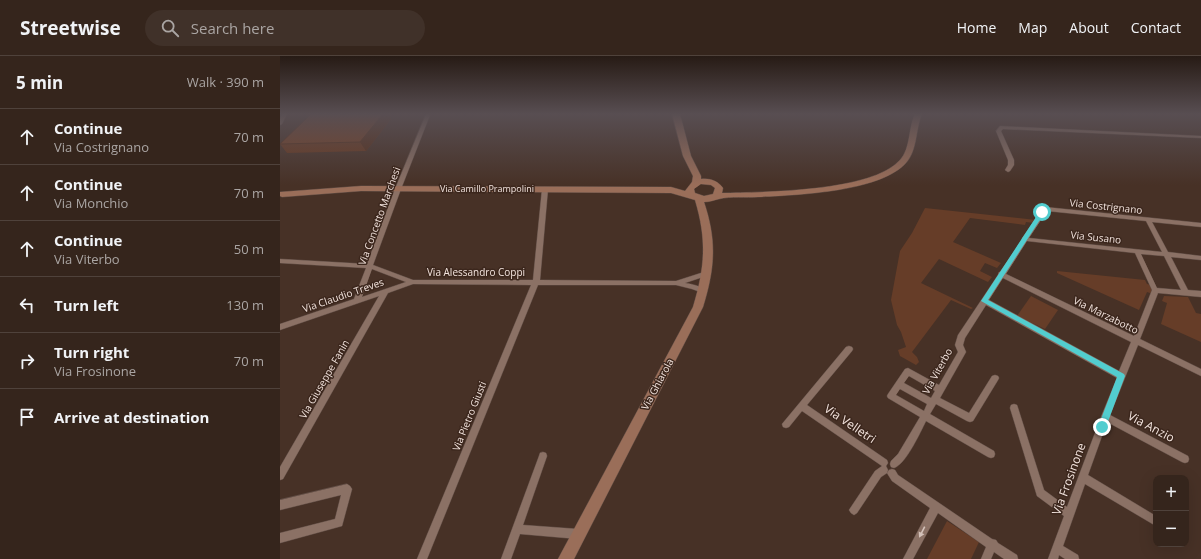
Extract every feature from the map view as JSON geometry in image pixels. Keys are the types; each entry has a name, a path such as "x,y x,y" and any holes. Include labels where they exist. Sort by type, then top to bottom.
{"main road":[{"name":"Via Ghiarola","path":"682,137 686,154 695,172 706,181 714,184 715,194"},
{"path":"694,191 748,196 857,184 883,176 893,171 908,156 912,137"},
{"name":"Via Ghiarola","path":"566,559 698,307 707,273 710,248 703,213 694,191 695,172"},
{"path":"694,191 706,181"},
{"name":"Via Camillo Prampolini","path":"282,192 398,189 694,191"},
{"path":"703,213 706,204 715,194"}],"street":[{"name":"Via Concetto Marchesi","path":"358,301 398,189 419,137"},
{"path":"1001,137 1011,162 1008,170"},
{"name":"Via Pietro Giusti","path":"422,559 536,282 545,189"},
{"name":"Via Costrignano","path":"1024,240 1043,211 1047,209 1201,225"},
{"path":"1148,219 1186,293"},
{"name":"Via Susano","path":"1024,240 1201,258"},
{"name":"Via Viterbo","path":"854,510 878,474 901,457 962,352 959,345 961,337 1024,240"},
{"path":"1137,251 1155,290 1201,294"},
{"name":"Via Alessandro Coppi","path":"280,261 370,266 413,282 676,283 694,286 703,291"},
{"name":"Via Alessandro Coppi","path":"676,283 694,279 707,273"},
{"name":"Via Marzabotto","path":"1001,274 1201,373"},
{"name":"Via Claudio Treves","path":"280,327 413,282"},
{"name":"Via Frosinone","path":"1053,559 1084,478 1105,416 1155,290"},
{"name":"Via Giuseppe Fanin","path":"280,476 385,292"},
{"path":"984,301 1121,376"},
{"path":"786,424 848,349"},
{"path":"940,390 908,371 891,396 990,454"},
{"path":"899,384 970,418 995,378"},
{"name":"Via Velletri","path":"802,406 888,467 895,478 936,506"},
{"path":"1014,408 1040,494 1070,515"},
{"name":"Via Anzio","path":"1105,416 1186,459"},
{"path":"506,559 543,456"},
{"path":"1084,478 1153,519"},
{"path":"280,504 347,489 339,523 280,538"},
{"path":"908,559 936,506 1013,559"},
{"path":"516,529 578,534"},
{"path":"986,559 993,544"},
{"path":"1057,548 1074,559"}],"shaded area":[{"path":"925,208 1036,220 1034,223 1026,222 1025,225 970,218 953,242 1001,263 997,268 985,263 980,271 992,277 988,282 939,259 921,283 973,308 971,309 951,300 912,352 917,357 919,362 916,365 900,356 898,350 906,347 897,325 891,300 900,251 912,233"},
{"path":"1057,271 1145,280 1147,284 1152,285 1153,294 1147,292 1139,310 1057,273"},
{"path":"1031,296 1058,310 1045,329 1017,316"},
{"path":"1164,296 1188,297 1196,313 1201,314 1201,342 1161,324 1167,303 1162,301"},
{"path":"947,521 979,542 971,559 927,559"}],"building":[{"path":"287,137 364,137 360,142 280,144"}],"route":[{"path":"1042,212 984,301 1121,376 1102,427"}]}
